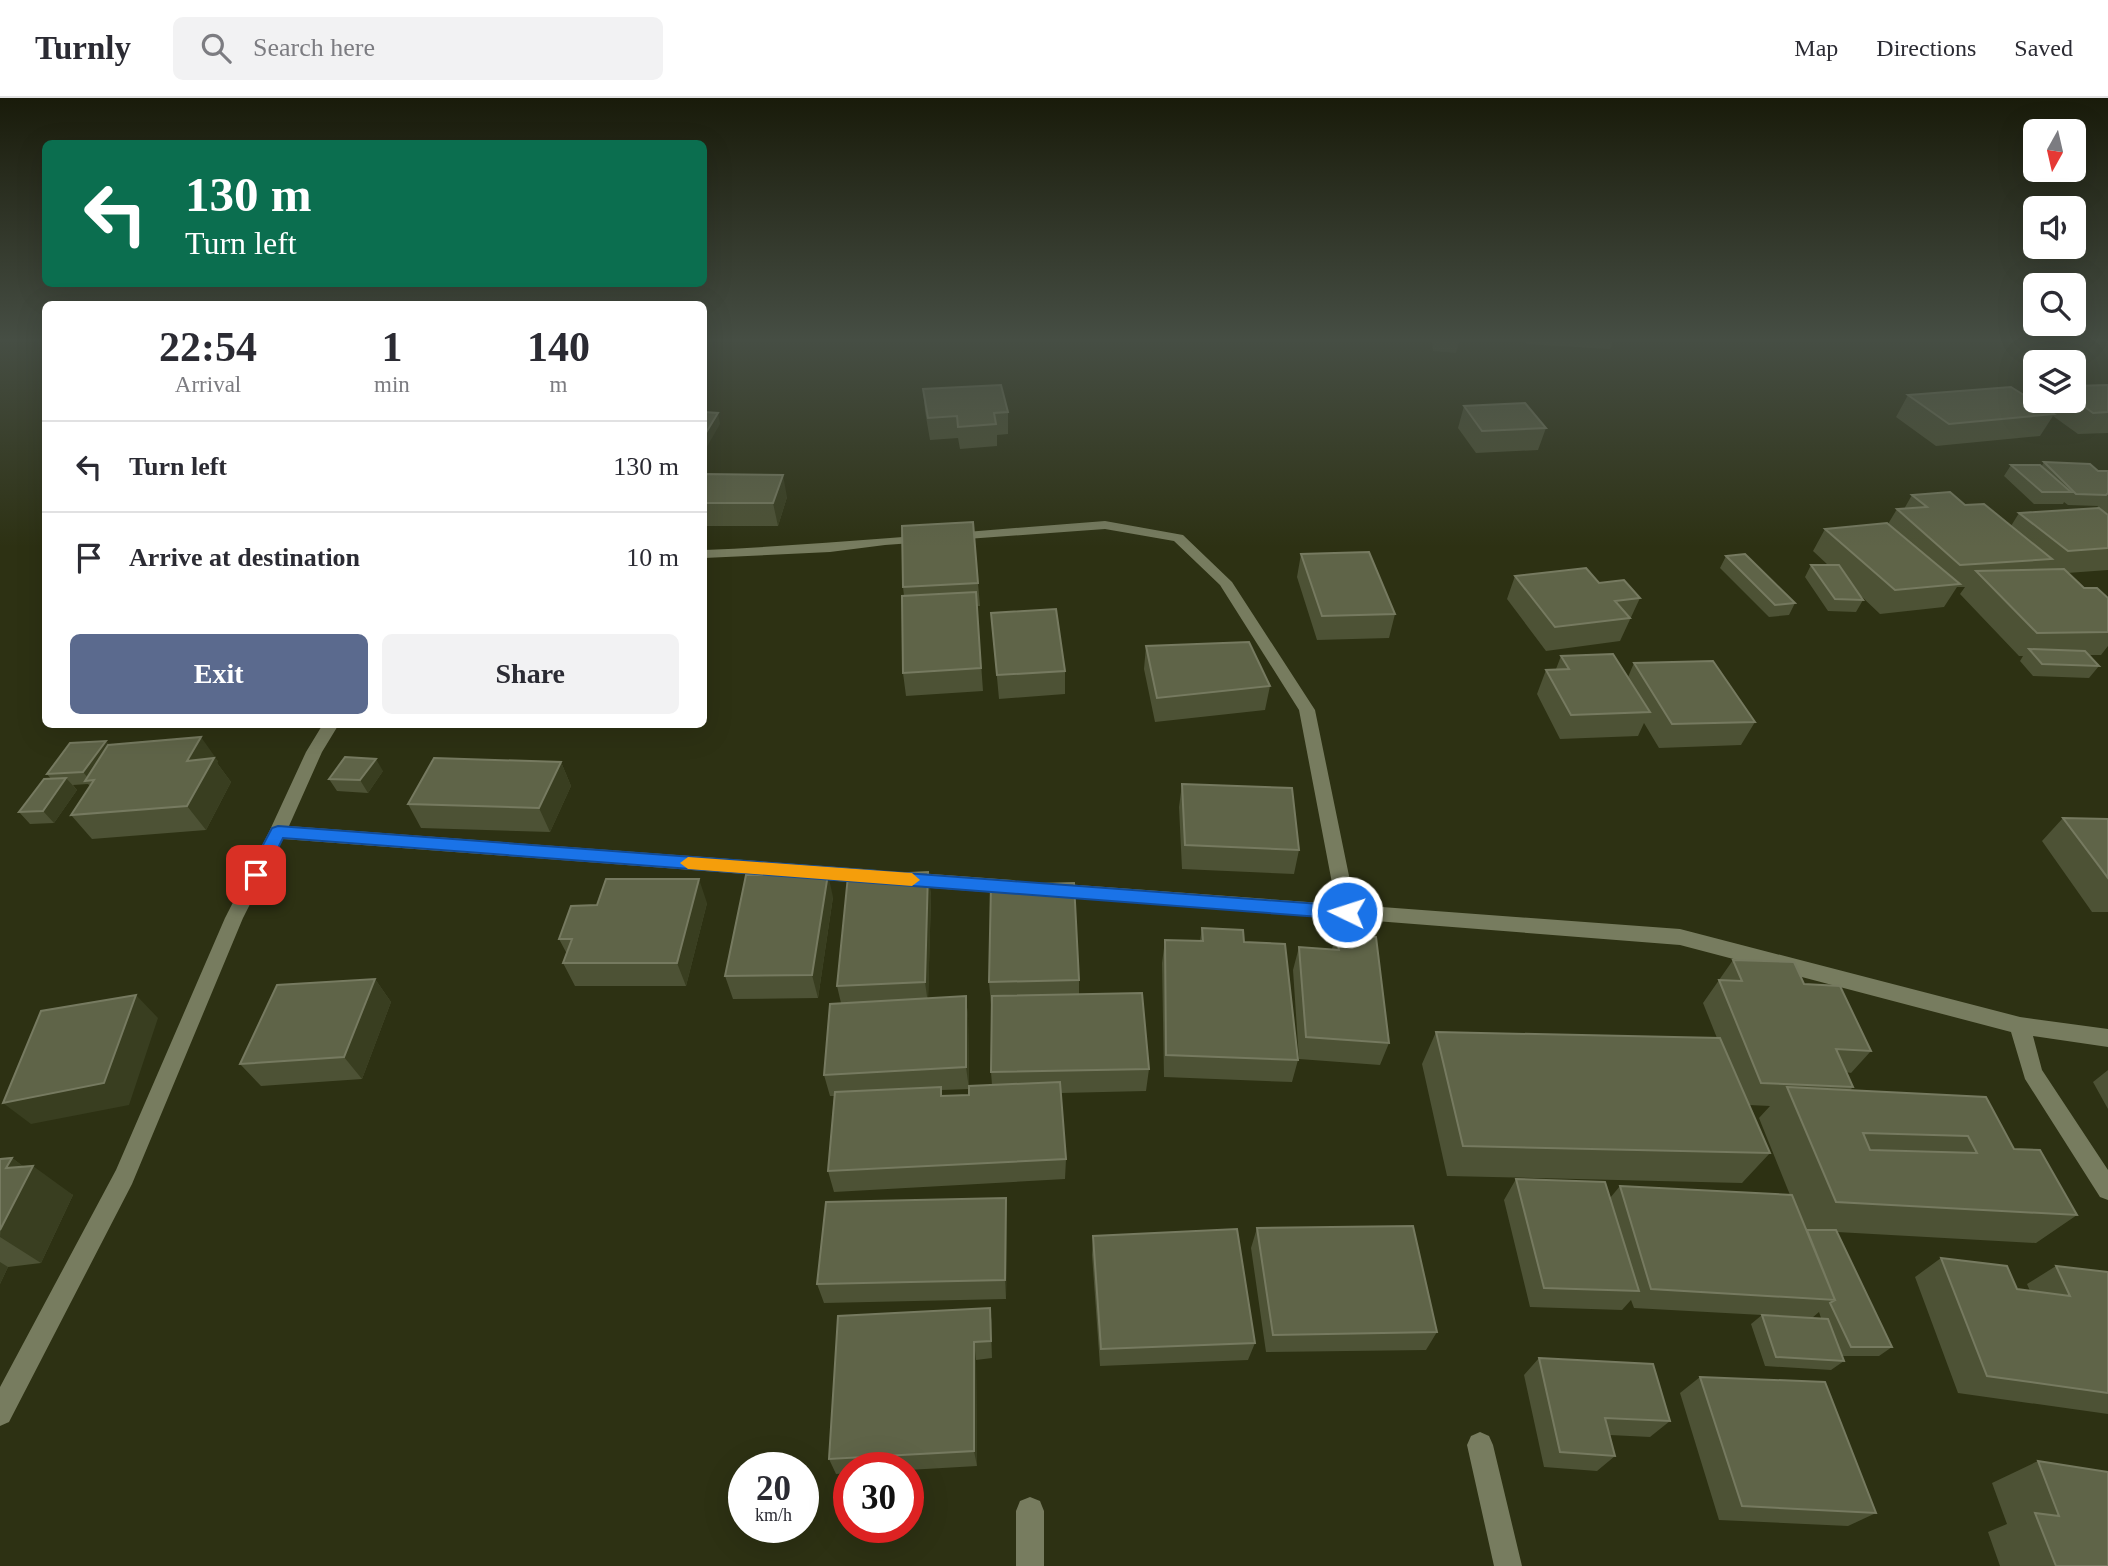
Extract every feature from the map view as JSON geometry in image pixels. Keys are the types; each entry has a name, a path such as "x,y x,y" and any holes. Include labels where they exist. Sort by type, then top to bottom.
{"street":[{"path":"707,554 816,549 1105,525 1178,538 1225,582 1307,710 1347,912"},
{"path":"0,1413 124,1177 234,918 278,832 314,752 329,728"},
{"path":"278,832 1680,937 2020,1026 2108,1038"},
{"path":"2020,1026 2032,1073 2108,1189"},
{"path":"1480,1445 1508,1566"},
{"path":"1030,1511 1030,1566"}],"building":[{"path":"927,411 1008,412 994,413 996,424 958,427 957,416 928,418"},
{"path":"1467,411 1531,411 1546,428 1482,431"},
{"path":"1930,411 2023,411 2023,413 2054,414 1949,424"},
{"path":"2090,411 2108,411 2093,413"},
{"path":"707,412 718,413 707,431"},
{"path":"2044,462 2090,464 2098,471 2108,471 2108,493 2076,494"},
{"path":"2011,465 2040,465 2071,492 2042,492"},
{"path":"707,474 783,475 773,503 707,503"},
{"path":"1950,492 1965,505 1984,504 2052,559 1960,565 1897,509 1927,507 1912,495"},
{"path":"2099,508 2108,515 2108,548 2068,551 2019,513"},
{"path":"973,522 978,583 903,587 902,526"},
{"path":"1887,523 1960,584 1895,590 1825,529"},
{"path":"1369,552 1395,614 1322,616 1301,554"},
{"path":"1745,554 1795,603 1775,605 1726,556"},
{"path":"1811,565 1839,565 1863,600 1835,599"},
{"path":"1586,568 1599,583 1624,580 1640,598 1615,601 1630,618 1555,627 1515,576"},
{"path":"2064,569 2084,588 2097,588 2108,598 2108,632 2037,633 1976,571"},
{"path":"976,592 981,668 903,673 902,596"},
{"path":"1056,609 1065,671 997,675 991,613"},
{"path":"1249,642 1270,686 1157,698 1146,646"},
{"path":"2029,649 2085,651 2099,666 2042,664"},
{"path":"1613,654 1650,712 1571,715 1546,670 1569,669 1561,656"},
{"path":"1713,661 1755,722 1672,724 1634,663"},
{"path":"201,737 187,761 214,758 187,806 71,815 94,780 85,781 108,745"},
{"path":"106,741 83,772 47,774 70,743"},
{"path":"345,757 376,759 360,780 329,779"},
{"path":"434,758 561,762 539,808 408,804"},
{"path":"66,778 43,811 19,812 44,779"},
{"path":"1182,784 1292,788 1299,850 1185,845"},
{"path":"2063,818 2108,819 2108,878"},
{"path":"928,872 925,982 837,986 848,876"},
{"path":"828,874 812,975 725,976 746,875"},
{"path":"606,879 699,879 677,963 563,963 572,939 559,939 571,906 597,905"},
{"path":"1074,883 1079,980 989,982 991,885"},
{"path":"1202,928 1243,930 1244,942 1285,944 1298,1060 1166,1055 1165,940 1203,941"},
{"path":"1336,934 1376,937 1389,1043 1306,1037 1299,947 1339,950"},
{"path":"1733,960 1794,962 1804,984 1840,986 1871,1051 1836,1049 1853,1087 1761,1083 1719,980 1742,981"},
{"path":"375,979 344,1057 240,1064 277,985"},
{"path":"1142,993 1149,1069 991,1072 992,996"},
{"path":"136,995 104,1083 3,1103 41,1011"},
{"path":"966,996 966,1067 824,1075 830,1004"},
{"path":"1436,1032 1720,1038 1770,1153 1463,1146"},
{"path":"1060,1082 1066,1159 828,1171 835,1092 941,1087 941,1096 969,1095 969,1086"},
{"path":"1787,1087 1986,1097 2014,1149 2040,1150 2077,1215 1836,1202","holes":["1863,1133 1968,1136 1977,1153 1870,1150"]},
{"path":"12,1158 6,1168 33,1166 0,1230 0,1159"},
{"path":"1516,1179 1605,1182 1639,1291 1544,1288"},
{"path":"1620,1186 1792,1195 1835,1300 1651,1289"},
{"path":"1006,1198 1005,1280 817,1284 826,1202"},
{"path":"1413,1226 1437,1332 1273,1335 1257,1228"},
{"path":"1237,1229 1255,1343 1101,1349 1093,1236"},
{"path":"1807,1230 1836,1230 1892,1347 1851,1347 1830,1303 1835,1300"},
{"path":"1941,1258 2007,1266 2017,1289 2070,1296 2056,1266 2108,1272 2108,1393 1987,1376"},
{"path":"990,1308 991,1341 974,1342 974,1451 924,1454 833,1452 833,1459 829,1459 838,1316"},
{"path":"1762,1315 1828,1319 1844,1361 1776,1357"},
{"path":"1539,1358 1653,1364 1670,1421 1605,1418 1615,1456 1560,1452"},
{"path":"1700,1377 1825,1382 1876,1513 1742,1506"},
{"path":"2038,1461 2108,1472 2108,1566 2056,1566 2035,1513 2059,1516"}],"slow traffic":[{"path":"688,863 912,880"}],"route":[{"path":"256,875 278,832 1347,912"}]}
